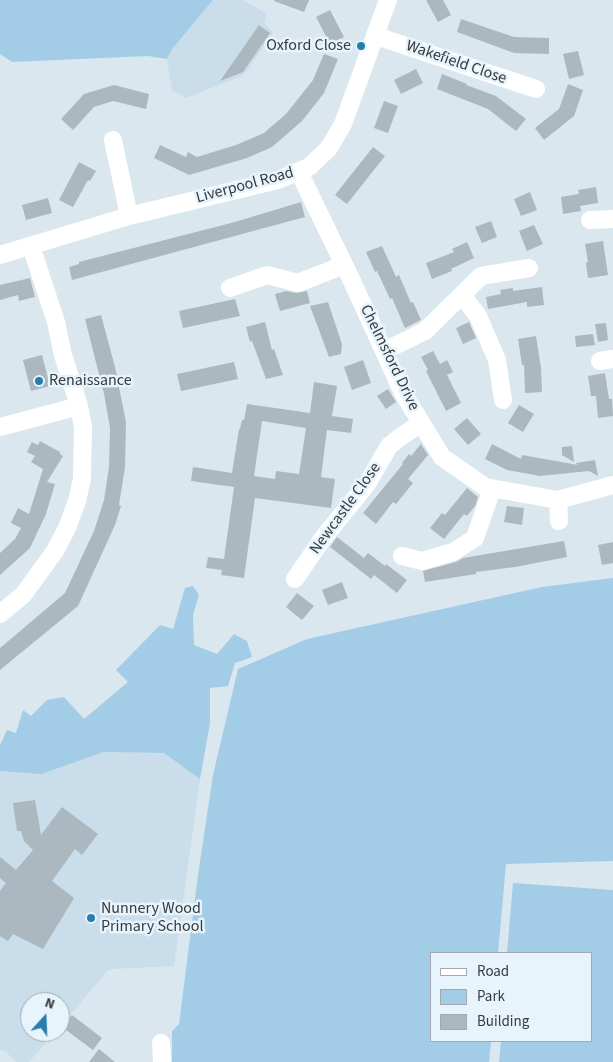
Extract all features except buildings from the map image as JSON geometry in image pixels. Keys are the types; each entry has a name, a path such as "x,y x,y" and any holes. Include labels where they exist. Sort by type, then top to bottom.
{"street":[{"name":"Liverpool Road","path":"0,255 129,216 278,180 309,167 329,148 342,124 388,0"},
{"name":"Wakefield Close","path":"376,36 536,90"},
{"path":"112,140 129,216"},
{"name":"Chelmsford Drive","path":"299,172 403,394 442,457 484,487 558,500 613,485"},
{"path":"590,220 613,219"},
{"path":"0,614 23,596 55,551 67,528 82,479 84,450 83,427 79,406 63,355 56,322 31,246"},
{"path":"230,288 267,275 298,283 344,265"},
{"path":"384,351 425,331 481,276 529,268"},
{"path":"462,295 478,316 498,360 503,400"},
{"path":"0,427 79,406"},
{"name":"Newcastle Close","path":"295,579 323,538 367,484 389,446 421,423"},
{"path":"402,556 422,561 453,552 475,538 492,489"},
{"path":"558,500 559,521"},
{"path":"161,1043 162,1062"}],"shaded area":[{"path":"213,0 243,0 267,14 264,22 273,33 246,72 239,77 186,98 172,90 167,59 173,48"},
{"name":"Nunnery Wood Primary School","path":"0,745 93,755 104,752 164,753 200,779 174,966 112,969 107,971 70,1015 70,992 20,992 20,1042 46,1042 29,1062 17,1062 5,1051 0,1050"}],"green space":[{"path":"0,0 213,0 173,48 167,59 148,56 12,62 0,54"},
{"path":"613,578 613,861 506,864 498,952 430,952 430,1042 491,1042 489,1062 172,1062 172,1031 179,1024 213,775 238,669 307,639 542,587"},
{"path":"193,586 199,595 193,615 194,645 217,654 234,634 247,641 252,657 235,663 228,686 210,688 210,723 200,779 164,753 104,752 41,774 0,771 0,745 7,730 16,733 23,710 31,716 47,700 64,697 84,719 128,682 116,670 160,625 173,629 185,588"},
{"path":"513,883 613,890 613,1062 499,1062 501,1042 593,1042 593,952 507,952"}],"place":[{"name":"Oxford Close","path":"361,46"},
{"name":"Renaissance","path":"39,381"},
{"name":"Nunnery Wood Primary School","path":"91,918"}]}
